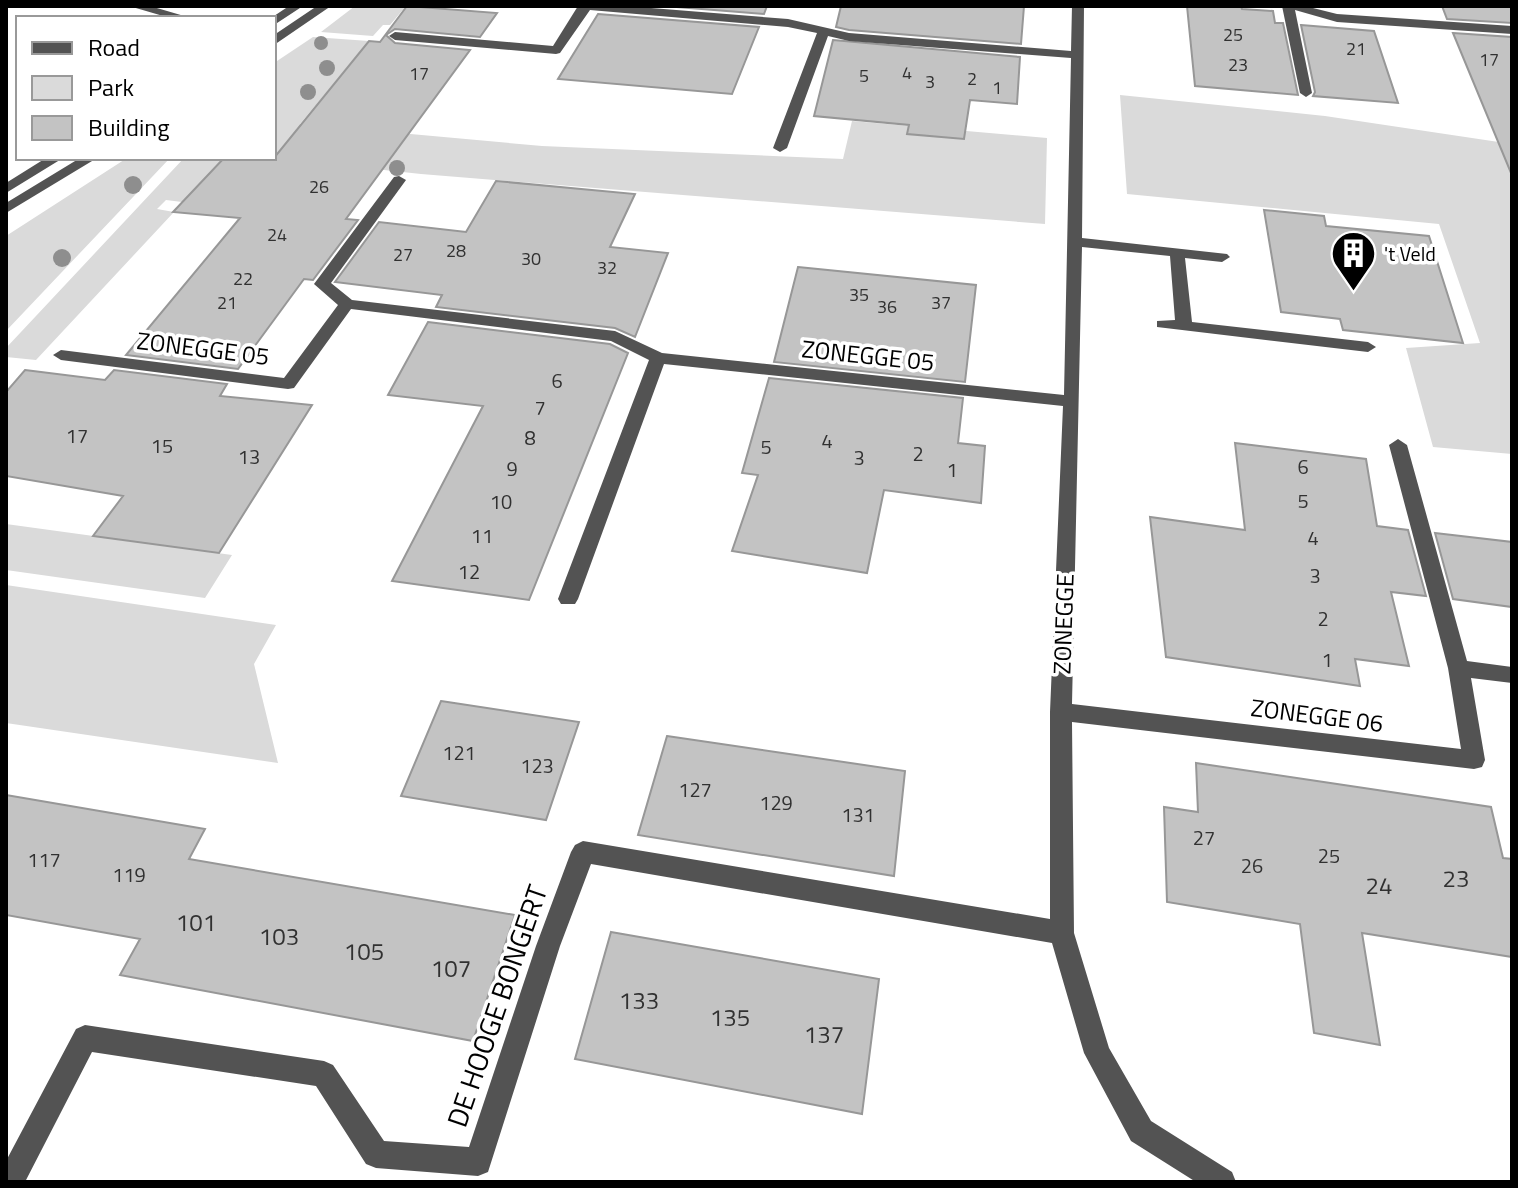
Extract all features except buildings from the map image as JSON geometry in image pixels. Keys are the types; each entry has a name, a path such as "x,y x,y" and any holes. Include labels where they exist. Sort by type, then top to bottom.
{"street":[{"path":"135,6 177,16"},
{"path":"276,20 297,6"},
{"path":"276,39 325,6"},
{"path":"395,36 556,50 585,6 788,23 823,32 1079,55"},
{"name":"ZONEGGE","path":"1078,6 1072,401 1061,712 1062,933 1097,1053 1141,1131 1222,1182"},
{"path":"1306,93 1290,6 1337,18 1512,30"},
{"path":"780,148 823,32"},
{"path":"6,189 53,160"},
{"path":"6,209 87,160"},
{"path":"347,304 322,284 399,180"},
{"path":"1075,242 1222,257"},
{"path":"1177,252 1184,327"},
{"name":"ZONEGGE 05","path":"61,355 288,384 347,304 615,336 658,358 1072,401"},
{"path":"1163,324 1368,347"},
{"path":"568,599 658,358"},
{"name":"ZONEGGE 06","path":"1061,712 1474,760 1459,668 1398,445"},
{"path":"1459,668 1512,675"},
{"name":"DE HOOGE BONGERT","path":"10,1182 85,1038 324,1074 376,1154 478,1162 548,946 583,852 1062,933"}],"green space":[{"path":"355,6 406,6 390,25 383,25 373,36 321,32"},
{"path":"313,37 369,41 300,124 542,146 843,159 852,121 1047,138 1045,224 421,174 276,158 276,62"},
{"path":"1120,95 1325,116 1512,144 1512,454 1433,447 1406,348 1480,343 1439,224 1127,194"},
{"path":"124,160 168,160 6,331 6,236"},
{"path":"182,160 222,160 182,202 166,200 157,209 174,212 36,360 6,357 6,348"},
{"path":"6,524 232,555 205,598 6,570"},
{"path":"6,585 276,625 254,664 278,763 6,723"}],"place":[{"name":"'t Veld","path":"1353,293"}]}
